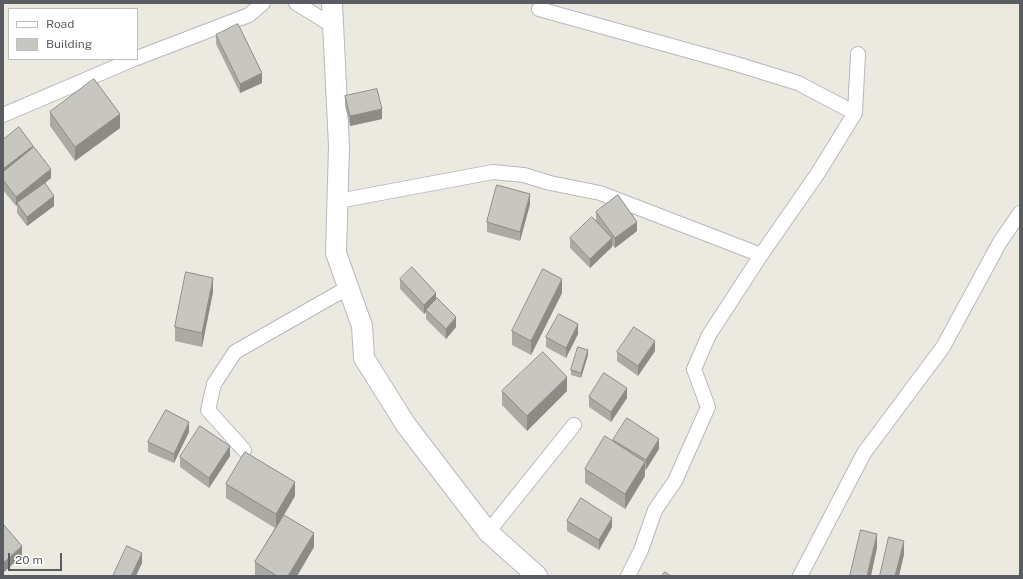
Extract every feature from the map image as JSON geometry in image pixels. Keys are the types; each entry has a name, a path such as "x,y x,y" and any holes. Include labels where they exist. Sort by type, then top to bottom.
{"street":[{"path":"138,58 249,15 263,3"},
{"path":"296,3 333,26"},
{"path":"332,3 339,146 336,253 362,326 364,358 406,425 488,532 537,576"},
{"path":"539,9 733,63 798,83 855,113"},
{"path":"628,576 641,550 655,510 675,481 708,407 694,369 709,335 761,255 818,173 855,113 858,54"},
{"path":"3,115 132,60"},
{"path":"338,201 494,172 524,175 550,183 600,192 761,255"},
{"path":"800,576 864,453 943,347 1000,242 1020,213"},
{"path":"244,450 208,410 214,384 235,352 349,287"},
{"path":"488,532 574,425"}],"building":[{"path":"238,24 262,73 240,84 216,35"},
{"path":"94,79 120,114 75,147 50,112"},
{"path":"377,89 382,109 350,116 345,96"},
{"path":"19,127 33,146 3,169 3,140"},
{"path":"34,147 51,169 16,197 3,180 3,172"},
{"path":"45,183 54,196 27,217 17,203"},
{"path":"497,185 530,194 520,232 487,222"},
{"path":"618,195 637,222 615,238 596,212"},
{"path":"592,217 612,238 590,259 570,238"},
{"path":"412,267 436,293 424,305 400,279"},
{"path":"543,269 562,279 531,341 512,331"},
{"path":"186,272 213,278 202,333 175,327"},
{"path":"437,298 456,317 446,329 426,310"},
{"path":"559,314 578,324 566,348 546,337"},
{"path":"634,327 655,341 638,366 617,352"},
{"path":"578,347 588,350 581,373 571,370"},
{"path":"543,352 567,377 527,416 502,391"},
{"path":"604,373 627,388 611,412 589,397"},
{"path":"166,410 189,422 174,454 148,442"},
{"path":"627,418 659,439 646,460 613,440"},
{"path":"200,426 230,446 209,478 180,457"},
{"path":"605,436 645,462 625,494 585,469"},
{"path":"245,452 295,482 276,514 226,484"},
{"path":"581,498 612,518 599,540 567,521"},
{"path":"284,515 314,533 288,576 277,576 255,562"},
{"path":"3,524 22,546 3,563"},
{"path":"861,530 877,534 867,576 850,576"},
{"path":"889,537 904,541 895,576 880,576"},
{"path":"127,546 142,553 131,576 113,576"},
{"path":"665,572 671,576 662,576"}]}
